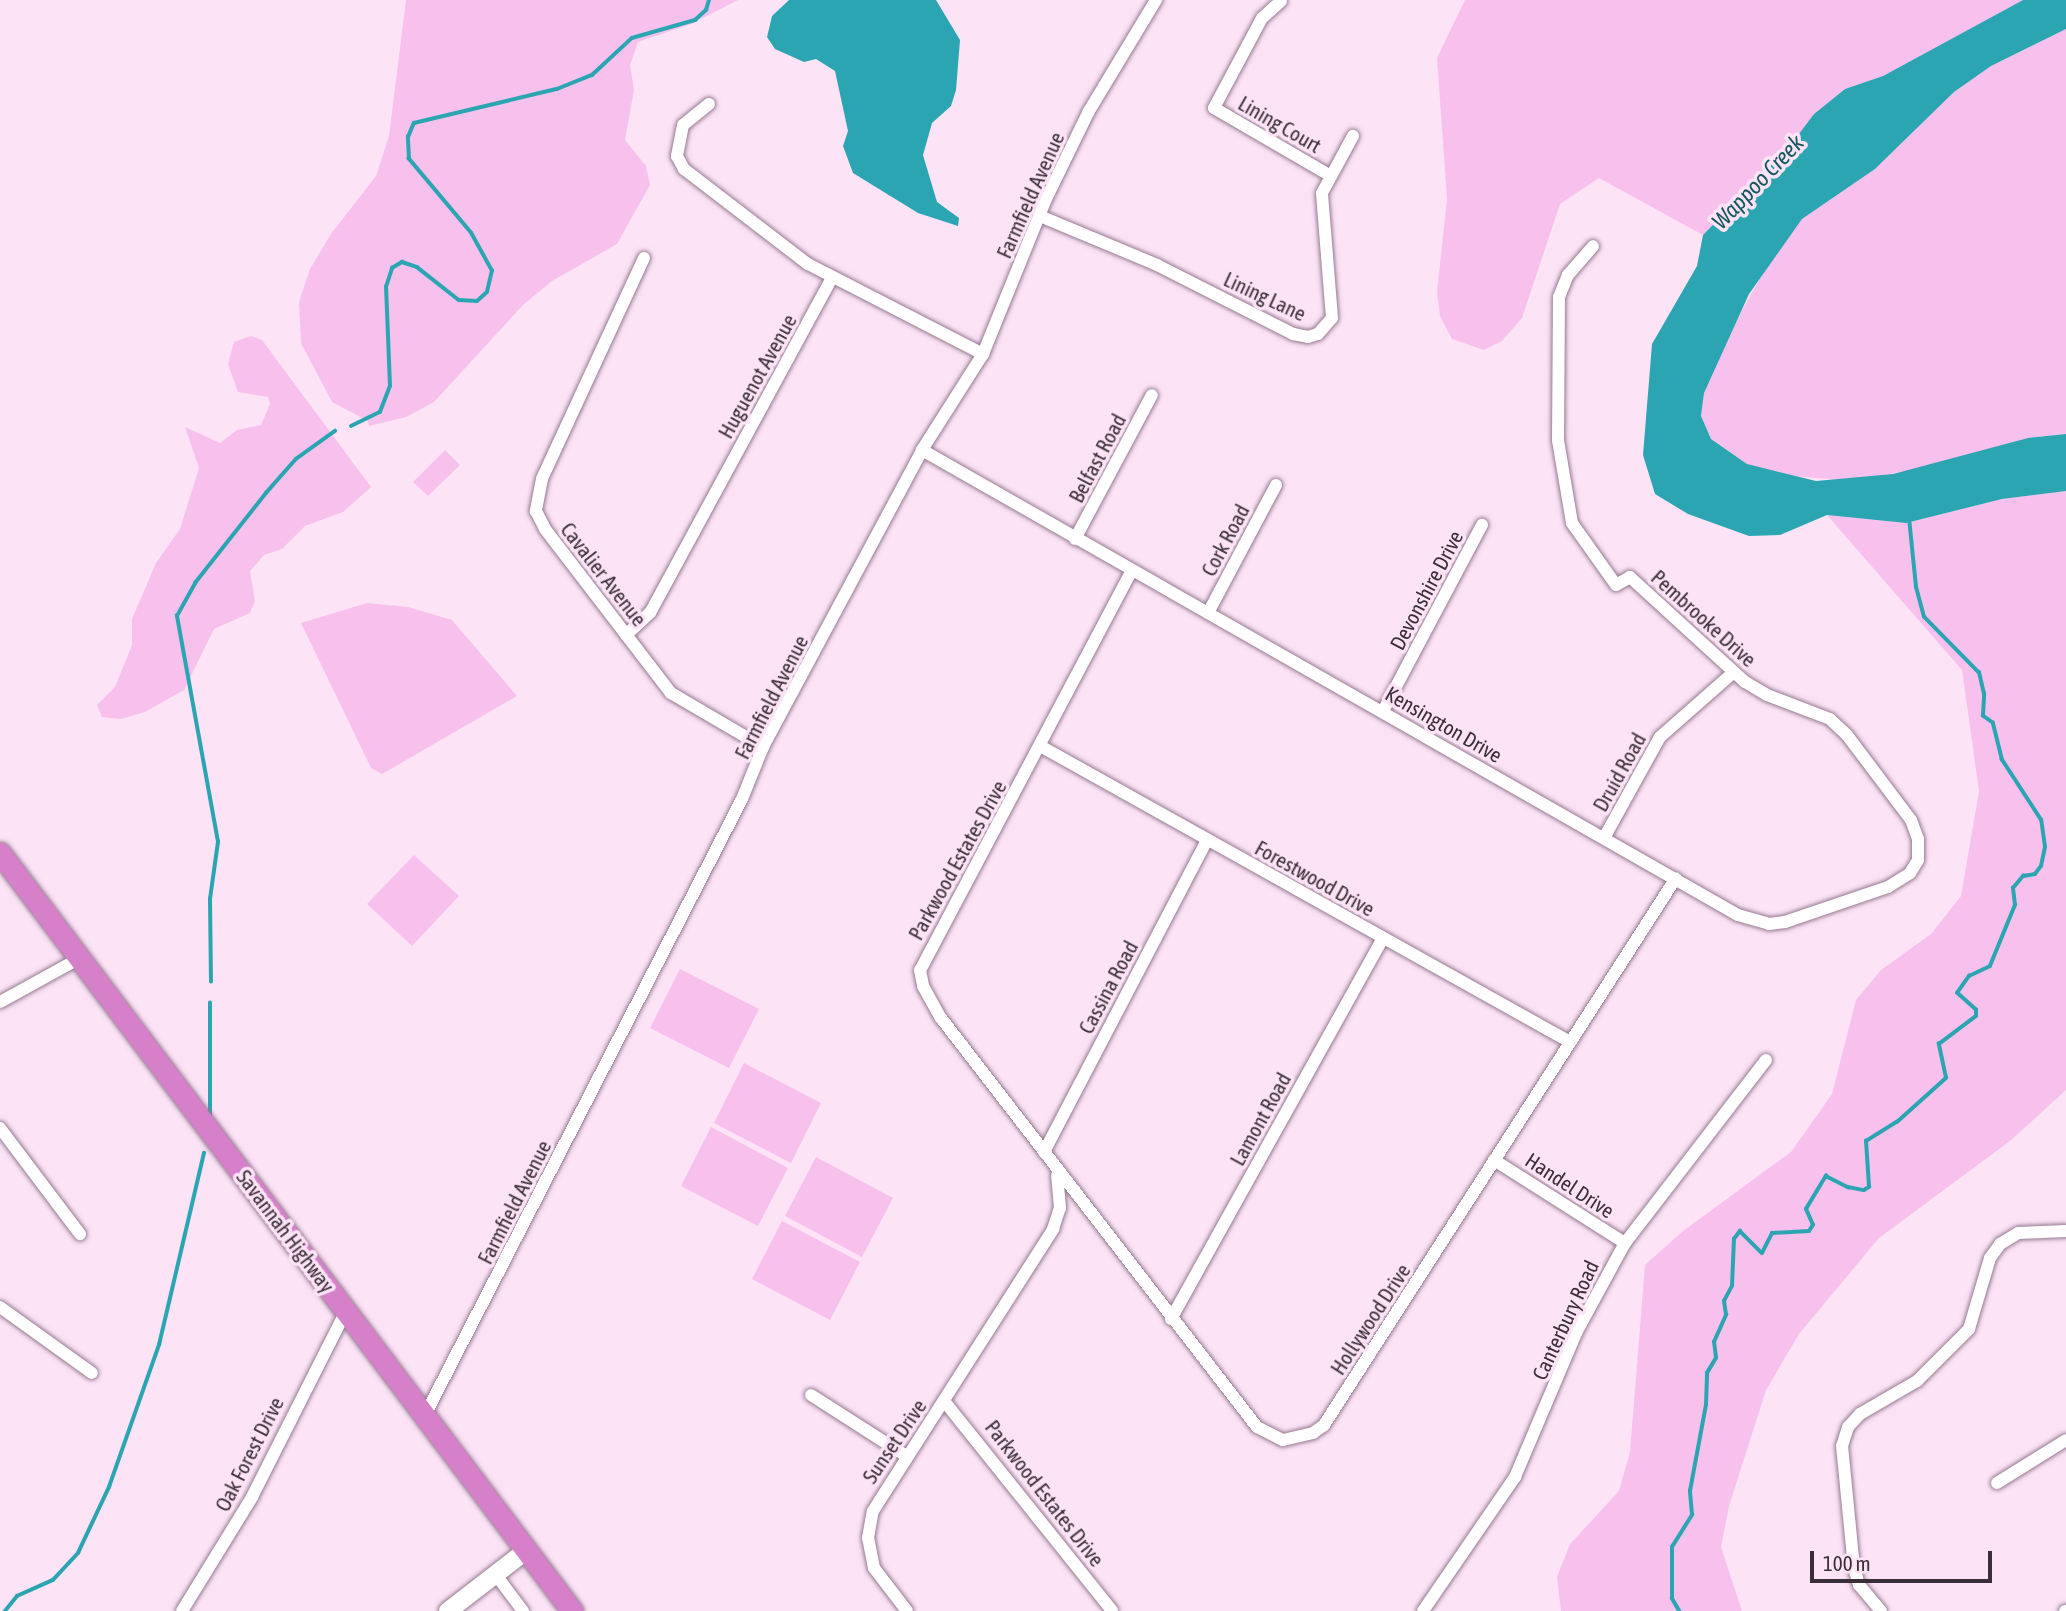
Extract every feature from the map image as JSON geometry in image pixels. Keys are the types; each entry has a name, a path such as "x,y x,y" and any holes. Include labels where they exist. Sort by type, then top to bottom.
{"highway":[{"name":"Savannah Highway","path":"0,853 572,1611"}],"main road":[{"path":"448,1611 527,1550"}],"street":[{"name":"Farmfield Avenue","path":"425,1415 743,799 762,747 922,450 983,354 1040,216 1089,111 1156,0"},
{"name":"Lining Court","path":"1281,1 1262,18 1214,108 1329,175"},
{"path":"709,104 683,125 677,156 684,169 832,278 983,354"},
{"name":"Lining Lane","path":"1040,216 1157,265 1293,334 1308,337 1318,334 1332,318 1322,193 1329,175 1353,136"},
{"name":"Pembrooke Drive","path":"1593,246 1568,275 1559,298 1558,440 1566,505 1588,550 1616,585 1630,576 1734,672 1767,695 1830,719 1847,734 1911,820"},
{"name":"Cavalier Avenue","path":"644,258 542,479 536,511 545,529 626,635 685,705 762,747"},
{"name":"Huguenot Avenue","path":"626,635 650,613 832,278"},
{"name":"Belfast Road","path":"1075,540 1152,395"},
{"name":"Kensington Drive","path":"922,450 1131,572 1383,711 1738,915 1769,924 1785,922 1888,887 1910,873 1918,860 1911,820"},
{"name":"Cork Road","path":"1208,613 1276,485"},
{"name":"Devonshire Drive","path":"1383,711 1482,525"},
{"name":"Parkwood Estates Drive","path":"1044,1152 942,1018 923,986 920,970 1042,747 1131,572"},
{"name":"Druid Road","path":"1604,838 1660,737 1734,672"},
{"name":"Forestwood Drive","path":"1042,747 1570,1042"},
{"name":"Cassina Road","path":"1044,1152 1207,840"},
{"name":"Hollywood Drive","path":"1044,1152 1257,1427 1283,1440 1313,1433 1324,1426 1676,878"},
{"name":"Lamont Road","path":"1171,1319 1383,938"},
{"path":"0,1002 80,958"},
{"name":"Canterbury Road","path":"1428,1609 1515,1477 1577,1331 1625,1243 1766,1060"},
{"path":"0,1128 80,1234"},
{"name":"Handel Drive","path":"1494,1160 1625,1243"},
{"name":"Sunset Drive","path":"908,1611 874,1568 868,1538 880,1494 944,1401 1053,1229 1060,1208 1056,1168"},
{"path":"1881,1611 1858,1585 1854,1568 1842,1446 1848,1427 1860,1414 1924,1375 1969,1329 1990,1258 2000,1244 2018,1233 2066,1231"},
{"path":"0,1307 92,1373"},
{"name":"Oak Forest Drive","path":"183,1611 252,1497 346,1311"},
{"path":"811,1395 905,1455"},
{"name":"Parkwood Estates Drive","path":"944,1401 1112,1611"},
{"path":"1997,1483 2066,1440"},
{"path":"496,1575 523,1611"}],"shaded area":[{"path":"406,0 738,0 691,24 638,42 630,65 634,90 625,140 646,166 650,185 617,244 552,281 523,305 434,402 406,417 369,426 368,421 332,402 301,343 299,302 310,269 331,234 376,176 389,136"},
{"path":"1465,0 2023,0 1883,76 1845,89 1814,114 1789,147 1703,235 1599,178 1560,204 1522,318 1502,341 1484,350 1452,339 1440,316 1437,292 1447,199 1437,58"},
{"path":"2066,29 2066,434 2028,438 1940,464 1855,481 1779,475 1747,464 1711,439 1701,416 1704,393 1725,340 1774,254 1802,219 1875,169 1954,92 1991,66"},
{"path":"251,336 262,340 371,487 343,512 305,526 282,549 264,555 250,571 255,601 250,613 214,629 184,690 145,712 121,719 102,717 97,705 115,687 132,645 132,619 156,563 180,529 199,468 185,427 220,443 237,430 261,425 270,404 268,397 238,392 228,364 234,342"},
{"path":"445,450 460,465 428,496 413,482"},
{"path":"2066,491 2066,1090 2010,1141 1879,1238 1799,1334 1766,1390 1729,1506 1721,1547 1742,1611 1561,1611 1557,1577 1570,1544 1619,1491 1630,1452 1645,1265 1683,1231 1791,1152 1832,1094 1856,1000 1881,970 1931,934 1961,896 1979,791 1962,670 1827,515 1906,523 2002,499"},
{"path":"367,603 408,607 452,620 517,696 382,774 371,768 301,623"},
{"path":"414,855 459,896 412,946 367,904"},
{"path":"680,969 759,1009 729,1068 650,1028"},
{"path":"744,1063 821,1103 791,1163 714,1123"},
{"path":"711,1127 788,1168 758,1226 681,1186"},
{"path":"816,1157 893,1198 862,1257 785,1216"},
{"path":"782,1221 860,1262 830,1320 752,1279"}],"water":[{"path":"789,0 936,0 960,40 956,90 951,106 932,123 923,155 937,202 959,218 958,226 918,213 853,173 843,146 848,131 835,71 816,59 804,62 775,49 767,37 772,16"},
{"name":"Wappoo Creek","path":"2023,0 2066,0 2066,29 1991,66 1954,92 1875,169 1802,219 1749,294 1704,393 1701,416 1711,439 1747,464 1816,481 1893,474 2028,438 2066,434 2066,491 2002,499 1906,523 1827,515 1780,535 1749,536 1688,514 1655,494 1643,455 1652,344 1697,266 1703,235 1789,147 1814,114 1845,89 1883,76"}],"waterway":[{"path":"351,426 380,412 390,386 386,287 392,268 402,262 417,267 459,300 477,301 487,292 492,271 471,233 409,159 408,137 414,123 557,89 592,75 632,38 695,20 706,10 709,0"},
{"path":"211,982 210,899 218,842 177,616 195,583 266,493 296,459 335,431"},
{"path":"1679,1611 1672,1599 1672,1547 1692,1515 1690,1491 1706,1405 1707,1373 1716,1358 1714,1342 1726,1315 1724,1301 1732,1286 1734,1239 1740,1231 1762,1253 1772,1233 1809,1231 1813,1225 1806,1209 1826,1176 1848,1187 1864,1190 1869,1187 1866,1141 1897,1122 1946,1078 1939,1044 1976,1016 1976,1010 1957,993 1969,976 1990,966 2015,905 2013,888 2023,876 2035,874 2041,866 2045,847 2041,820 2002,760 1993,723 1983,716 1984,694 1979,673 1924,617 1916,587 1909,518"},
{"path":"210,1003 210,1116"},
{"path":"5,1611 17,1596 53,1580 78,1553 109,1487 159,1345 204,1153"}]}
